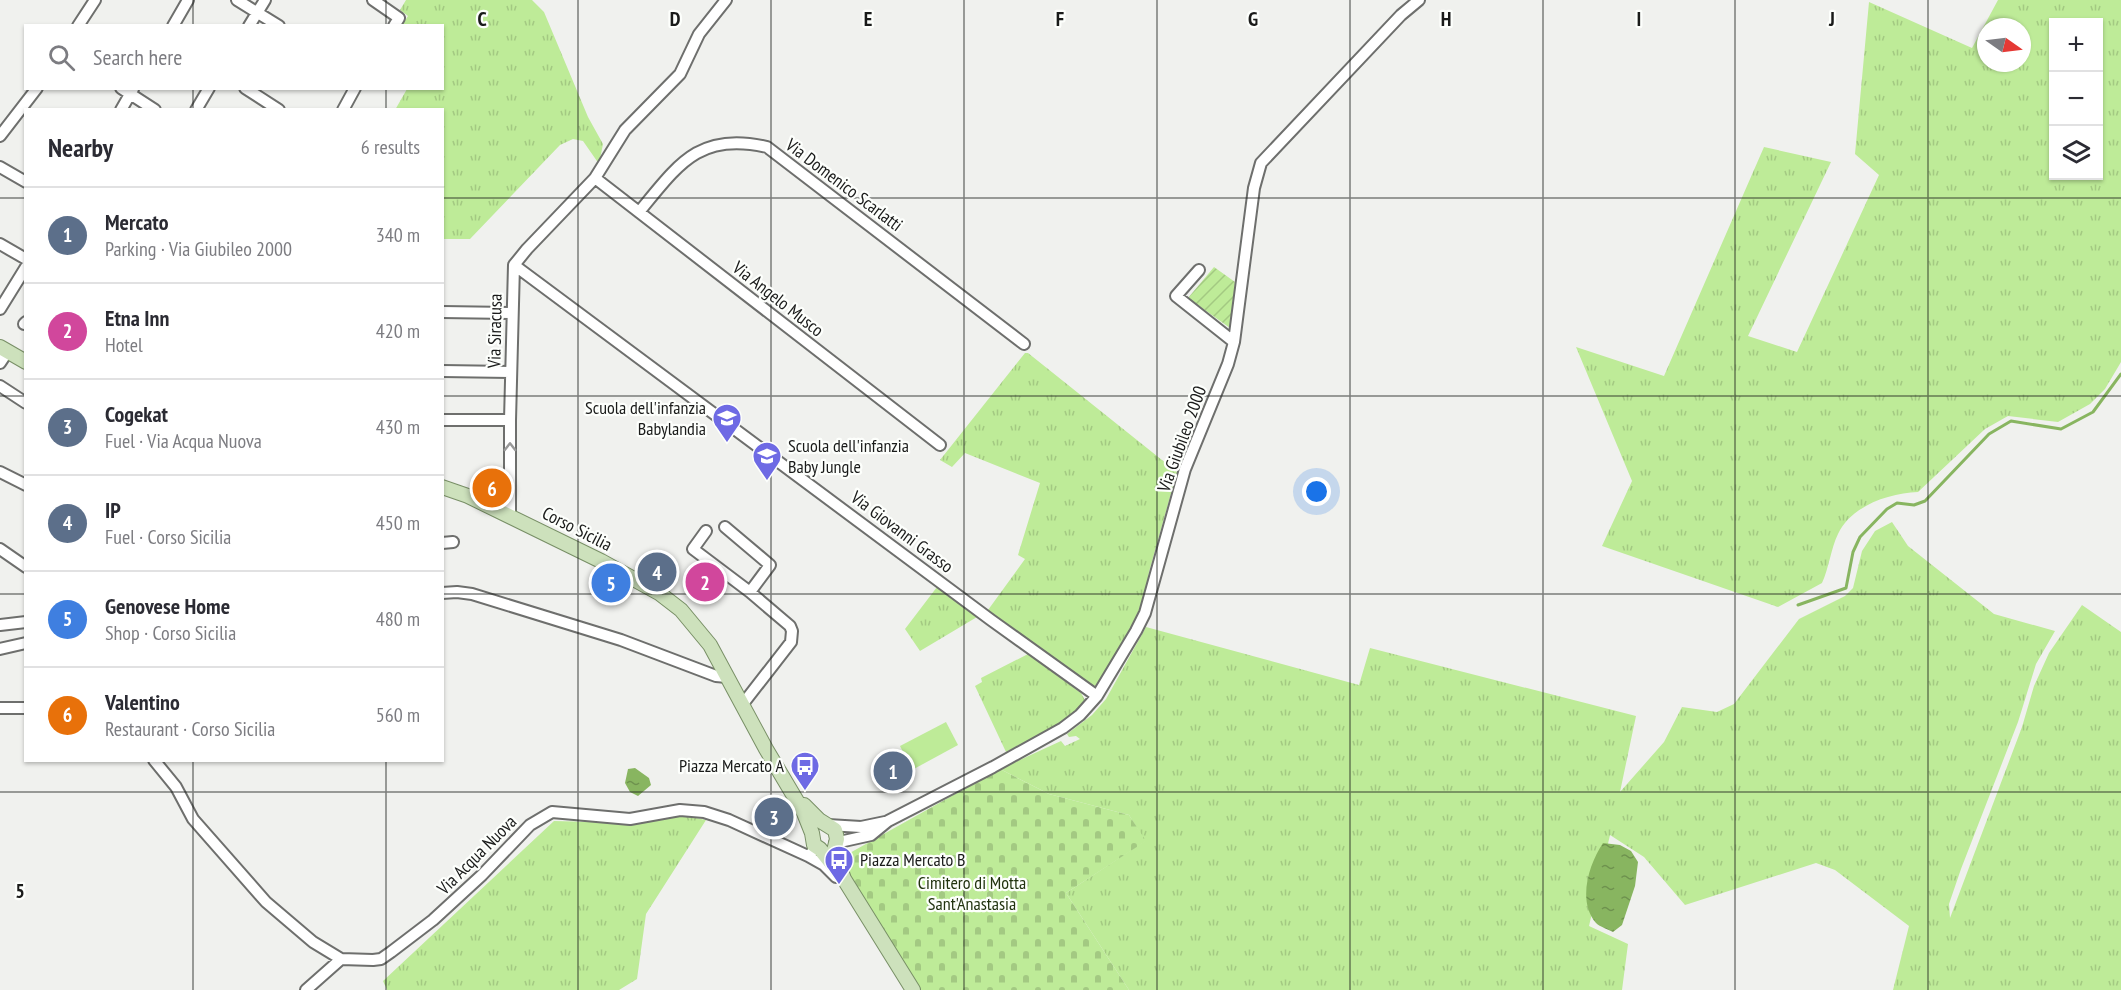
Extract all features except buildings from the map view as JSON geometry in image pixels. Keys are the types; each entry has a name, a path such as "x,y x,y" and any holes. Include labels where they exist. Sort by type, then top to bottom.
{"main road":[{"path":"3,354 24,361"},
{"name":"Corso Sicilia","path":"444,488 510,515 611,566 669,600 696,626 710,645 794,795"},
{"path":"794,795 816,817 835,830 836,860 844,879 914,990"},
{"path":"794,795 812,833 815,851 844,879"},
{"path":"812,833 819,825 828,825"},
{"path":"815,851 828,849 835,844"}],"street":[{"path":"79,24 95,0"},
{"path":"174,24 188,0"},
{"path":"237,0 276,24"},
{"path":"250,24 265,0"},
{"path":"373,0 399,18 395,24"},
{"path":"514,265 526,249 595,178 625,130 680,74 699,34 726,0"},
{"name":"Via Giubileo 2000","path":"888,821 1063,728 1085,710 1097,696 1136,632 1145,612 1185,469 1228,364 1234,342 1254,188 1261,163 1401,15 1419,0"},
{"path":"27,107 36,90"},
{"path":"122,108 128,90 152,108"},
{"path":"197,108 208,90"},
{"path":"248,90 276,108"},
{"path":"344,108 354,90"},
{"path":"0,136 24,110"},
{"name":"Via Domenico Scarlatti","path":"639,212 687,157 729,143 740,142 767,147 1024,344"},
{"path":"0,167 24,181"},
{"name":"Via Angelo Musco","path":"595,178 940,445"},
{"path":"0,244 24,259"},
{"name":"Via Siracusa","path":"510,515 514,265"},
{"name":"Via Giovanni Grasso","path":"514,265 991,620 1097,696"},
{"path":"0,309 24,270"},
{"path":"1198,270 1176,296 1234,342"},
{"path":"444,312 512,313"},
{"path":"444,371 511,372"},
{"path":"0,386 24,402"},
{"path":"444,420 510,420"},
{"path":"0,472 24,483"},
{"path":"725,527 770,565 750,592"},
{"path":"706,531 693,549 750,592 790,626 792,631 791,642 742,705"},
{"path":"0,549 24,566"},
{"path":"444,593 472,594 621,640 727,677"},
{"path":"2,625 24,622"},
{"path":"3,648 24,643"},
{"path":"0,708 24,708"},
{"name":"Via Acqua Nuova","path":"156,762 176,787 193,819 266,902 313,942 341,959 381,959 458,898 530,825 552,812 630,819 680,810 704,812 815,851 824,866 855,897"},
{"path":"828,825 861,827 888,821"},
{"path":"835,844 872,835 888,821"},
{"path":"306,990 341,959"}],"green space":[{"path":"406,0 532,0 544,12 588,117 603,144 599,164 583,141 573,139 560,145 470,239 444,239 444,108 396,108 406,90 444,90 444,24 403,24 408,16 400,10"},
{"path":"1998,0 2121,0 2121,362 2105,389 2090,404 2058,422 2008,416 1985,429 1918,492 1883,498 1861,509 1844,524 1838,534 1822,583 1778,607 1602,546 1632,481 1576,347 1664,376 1764,147 1831,162 1748,336 1797,352 1879,175 1855,154 1869,2 1972,48 1977,39 1977,72 2031,72 2031,18 1988,18"},
{"path":"1214,267 1235,282 1230,328 1188,298"},
{"path":"1025,353 1028,353 1177,472 1149,572 1144,601 1135,623 1098,686 1087,685 988,610 1025,559 1018,555 1040,483 965,453 952,467 940,460"},
{"path":"1892,522 1908,546 1994,614 2055,631 2036,664 2018,722 1961,869 1949,904 1950,918 2022,727 2034,686 2049,653 2082,605 2121,632 2121,990 1893,990 1909,926 1835,870 1816,863 1685,905 1644,857 1610,835 1589,926 1628,944 1622,990 1129,990 1066,893 1145,841 1129,815 1049,794 1000,769 1061,741 1065,746 1080,739 1076,736 1069,737 1067,734 1092,715 1106,699 1146,627 1359,685 1370,648 1636,716 1620,792 1664,742 1682,707 1717,712 1734,704 1799,619 1845,596 1853,588 1862,551 1875,531"},
{"path":"937,587 977,617 920,651 905,629"},
{"path":"1028,654 1081,693 1086,702 1061,723 1006,752 975,686 982,682 981,678"},
{"path":"946,722 958,745 912,770 900,746"},
{"name":"Cimitero di Motta Sant'Anastasia","path":"1000,769 1049,794 1129,815 1146,841 1066,893 1129,990 920,990 839,859"},
{"path":"682,815 706,820 646,914 637,979 619,990 387,990 383,981 554,821 633,823"}],"water":[{"path":"635,768 649,778 651,785 638,796 630,792 625,783 628,769"},
{"path":"1603,843 1620,845 1631,851 1638,862 1635,886 1622,925 1613,932 1596,923 1587,904 1587,883 1593,861"}],"waterway":[{"path":"1798,605 1846,588 1853,552 1860,537 1887,509 1897,503 1914,505 1925,501 1989,434 2011,421 2061,429 2093,412 2121,374"}],"place":[{"name":"Scuola dell'infanzia Babylandia","path":"727,444"},
{"name":"Scuola dell'infanzia Baby Jungle","path":"767,482"},
{"name":"Valentino","path":"492,488"},
{"name":"IP","path":"657,572"},
{"name":"Etna Inn","path":"705,582"},
{"name":"Genovese Home","path":"611,583"},
{"name":"Mercato","path":"893,771"},
{"name":"Piazza Mercato A","path":"805,792"},
{"name":"Cogekat","path":"774,817"},
{"name":"Piazza Mercato B","path":"839,886"}]}
